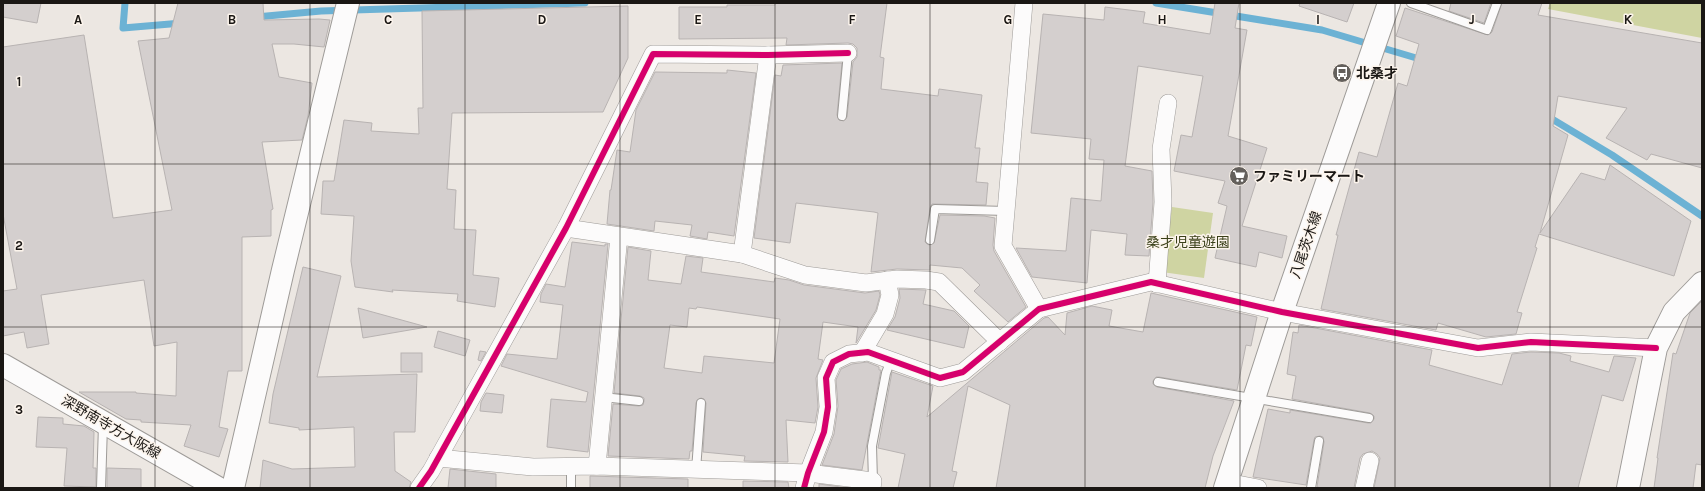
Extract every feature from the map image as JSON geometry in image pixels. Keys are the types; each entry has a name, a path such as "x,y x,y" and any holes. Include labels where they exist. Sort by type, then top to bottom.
{"main road":[{"path":"233,488 283,270 348,3"},
{"name":"八尾茨木線","path":"1226,485 1282,312 1389,3"},
{"path":"1628,488 1656,348 1674,312 1702,283"},
{"name":"深野南寺方大阪線","path":"3,365 218,488"}],"street":[{"path":"1024,3 1003,246 1039,309"},
{"path":"419,488 438,458 566,228 653,54 768,55 848,53"},
{"path":"742,254 768,55"},
{"path":"1157,284 1163,202 1161,149 1168,103"},
{"path":"566,228 742,254 804,275 866,283 887,280 926,280 939,282 1000,342"},
{"path":"597,466 619,236"},
{"path":"862,352 884,314 890,295 887,280"},
{"path":"806,481 824,432 828,407 826,378 832,362 849,354 868,352 940,378 963,372 1039,309 1151,282 1282,312 1478,348 1531,342 1656,348"},
{"path":"438,458 533,467 597,466 696,470 806,481 872,485"},
{"path":"1364,488 1370,461"},
{"path":"1226,485 1258,488"}],"lane":[{"path":"1411,3 1487,30 1497,3"},
{"path":"842,116 848,53"},
{"path":"930,240 935,209 1006,211"},
{"path":"872,485 872,446 886,374 891,360"},
{"path":"1158,382 1369,418"},
{"path":"603,397 639,401"},
{"path":"696,470 701,403"},
{"path":"101,488 104,423"},
{"path":"1311,488 1319,441"},
{"path":"571,467 571,488"}],"green space":[{"path":"1550,3 1702,3 1702,38 1548,9"},
{"name":"桑才児童遊園","path":"1172,207 1213,213 1204,278 1162,272"}],"building":[{"path":"3,3 41,3 37,23 3,17"},
{"path":"178,3 263,3 264,20 330,20 324,47 294,44 272,44 279,77 312,83 308,116 302,140 262,142 273,209 271,210 271,236 242,237 242,371 228,371 219,427 228,429 219,457 184,446 191,425 141,422 141,420 126,419 79,392 136,392 176,396 177,342 154,346 144,280 41,295 49,344 27,348 24,332 3,336 3,291 17,289 3,214 3,47 84,35 113,218 172,210 138,41 169,38"},
{"path":"775,3 887,3 880,57 884,58 881,89 938,96 939,89 982,95 975,148 980,148 976,182 988,183 986,205 932,204 930,208 925,242 929,245 934,243 940,215 984,216 995,218 994,251 1026,307 1008,322 974,291 980,285 962,268 930,265 930,270 897,269 871,272 878,213 796,203 790,243 754,238 775,75 781,76 783,65 842,63 837,115 839,120 844,121 847,117 853,62 857,57 857,48 853,44 848,43 786,45 787,38 679,39 679,7 775,5"},
{"path":"1215,3 1239,3 1235,28 1247,30 1228,136 1267,148 1242,226 1287,236 1282,258 1259,252 1256,267 1215,258 1227,206 1218,203 1225,181 1174,171 1181,135 1192,137 1203,76 1138,66 1125,166 1152,171 1153,202 1149,256 1125,255 1127,234 1091,230 1087,283 1032,277 1016,248 1066,251 1071,198 1101,201 1104,160 1089,159 1091,139 1031,133 1043,14 1104,20 1105,7 1145,12 1143,23 1210,34"},
{"path":"1300,3 1354,3 1347,22 1299,6"},
{"path":"1451,3 1491,3 1484,23 1449,11"},
{"path":"1502,3 1542,3 1538,15 1702,43 1702,168 1651,154 1647,160 1606,138 1627,108 1558,96 1553,126 1568,135 1540,233 1581,173 1605,180 1610,165 1691,221 1674,276 1539,234 1535,247 1537,248 1517,312 1522,313 1516,334 1486,337 1438,323 1436,330 1321,309 1338,235 1336,235 1359,152 1377,157 1398,83 1407,86 1419,44 1396,36 1405,8 1488,35 1492,32"},
{"path":"628,6 628,58 603,112 452,113 447,189 456,190 454,229 476,230 473,275 499,278 495,307 457,301 458,294 392,290 393,292 355,287 351,261 354,216 321,214 323,181 334,181 344,120 372,123 371,131 419,134 418,108 423,108 422,11"},
{"path":"727,70 756,73 734,236 708,232 707,239 690,236 692,225 655,221 654,231 607,224 610,190 617,150 630,152 636,110 655,72 727,73"},
{"path":"572,242 605,246 605,244 608,244 588,452 547,447 551,399 586,402 588,392 501,366 507,354 557,359 563,305 540,302 541,294 546,284 565,287"},
{"path":"628,247 651,251 648,280 681,284 686,256 703,258 701,272 774,282 775,278 789,280 804,285 865,293 879,291 880,295 876,310 856,343 858,327 823,322 818,359 823,360 816,378 818,407 815,423 786,420 788,462 744,461 745,456 703,452 706,403 704,399 701,398 697,400 696,403 692,451 690,451 689,459 608,456 613,404 639,406 643,405 644,401 644,398 640,396 614,393","holes":["697,307 780,319 774,363 704,356 702,373 664,368 670,325 687,327 689,308 696,309"]},
{"path":"303,267 341,276 317,377 417,374 415,432 394,432 395,471 411,482 409,488 260,488 263,460 292,469 355,467 354,427 299,430 299,428 269,423 273,394"},
{"path":"899,289 926,290 923,304 954,311 969,326 964,348 887,330 895,317 900,298"},
{"path":"1151,293 1257,317 1251,346 1246,345 1237,390 1159,377 1156,377 1153,381 1153,384 1157,387 1234,401 1213,456 1205,488 996,488 1010,405 968,386 952,471 957,472 953,488 898,488 905,454 878,448 892,372 933,386 927,417 1044,318 1048,317 1065,335 1067,313 1092,306 1112,310 1109,326 1143,332"},
{"path":"1702,301 1702,465 1696,464 1693,488 1654,488 1657,458 1673,353 1676,354 1690,313"},
{"path":"358,308 427,327 363,338"},
{"path":"1299,325 1432,350 1429,365 1502,385 1512,354 1531,352 1559,353 1571,356 1570,361 1609,372 1614,356 1636,358 1623,401 1602,395 1578,488 1374,488 1380,458 1372,451 1363,454 1360,458 1354,488 1322,488 1317,487 1324,442 1323,437 1320,436 1315,437 1314,440 1306,485 1253,477 1268,409 1290,413 1290,410 1368,423 1371,423 1374,419 1374,416 1370,413 1292,399 1296,376 1287,374 1293,332 1298,333"},
{"path":"438,331 470,340 465,356 434,347"},
{"path":"480,351 486,352 481,361 478,360"},
{"path":"401,353 422,353 422,372 401,372"},
{"path":"867,362 879,367 879,370 881,370 862,470 822,465 834,434 838,406 836,380 841,369 852,364"},
{"path":"486,393 504,395 502,413 480,411 481,402"},
{"path":"38,417 63,418 63,424 84,426 94,432 93,468 96,468 96,487 64,486 67,448 36,447"},
{"path":"107,468 141,469 141,488 107,488"},
{"path":"450,469 496,474 496,488 448,488"},
{"path":"590,476 688,479 688,488 590,488"},
{"path":"743,481 788,482 789,488 743,488"},
{"path":"819,484 848,488 819,488"}],"waterway":[{"path":"125,3 123,28 182,23"},
{"path":"256,17 321,11 585,3"},
{"path":"1156,3 1322,30 1423,60"},
{"path":"1547,116 1612,155 1702,216"}],"cycle path":[{"path":"419,488 431,471 566,228 653,54 768,55 848,53"},
{"path":"804,488 808,473 824,432 828,407 826,378 833,362 849,354 868,352 940,378 963,372 1039,309 1151,282 1282,312 1478,348 1531,342 1656,348"}],"place":[{"name":"北桑才","path":"1342,73"},
{"name":"ファミリーマート","path":"1239,176"}]}
